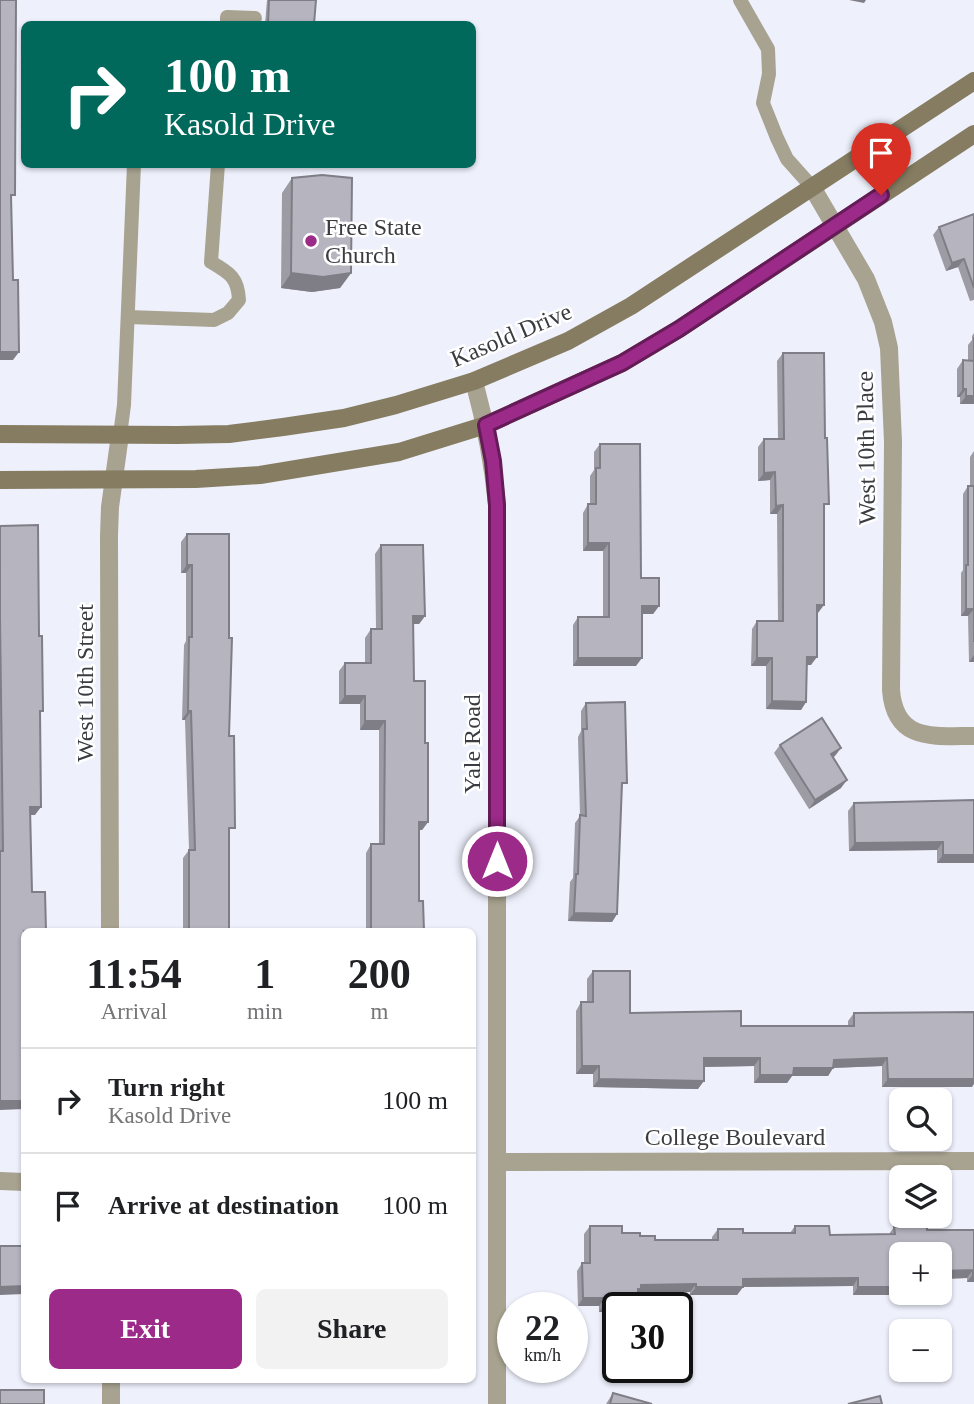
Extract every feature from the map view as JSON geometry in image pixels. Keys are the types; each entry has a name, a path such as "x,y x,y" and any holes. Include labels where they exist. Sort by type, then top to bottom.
{"main road":[{"name":"Kasold Drive","path":"0,434 229,433 284,427 344,418 474,381 568,341 631,306 974,81"},
{"path":"0,480 196,479 260,475 399,452 486,425 622,363 679,329 974,134"}],"street":[{"name":"West 10th Place","path":"811,187 857,261 883,321 889,348 892,442 891,690 894,710 902,724 913,730 937,736 974,736"},
{"name":"Yale Road","path":"474,381 493,461 497,505 497,1404"},
{"name":"West 10th Street","path":"110,928 109,536 120,435"},
{"name":"College Boulevard","path":"497,1163 974,1161"},
{"path":"0,1181 21,1182"},
{"path":"111,1383 111,1404"}],"lane":[{"path":"740,0 768,48 769,74 763,103 788,159 811,187"},
{"path":"227,21 228,17 254,18"},
{"path":"120,435 124,405 134,168"},
{"path":"128,317 214,320 229,313 239,300 238,286 228,272 211,262 218,168"}],"building":[{"path":"0,0 16,0 15,195 11,195 13,280 18,280 19,352 0,352"},
{"path":"269,0 316,0 314,21 268,21"},
{"name":"Free State Church","path":"322,175 352,178 351,273 323,277 291,273 292,178"},
{"path":"974,214 974,288 964,259 952,263 939,227"},
{"path":"783,353 824,353 829,504 824,504 824,605 817,605 817,657 807,657 806,702 772,701 772,658 757,658 757,621 783,621 783,505 776,506 775,472 764,473 764,439 784,439"},
{"path":"963,360 974,361 974,396 966,396 966,389 963,389"},
{"path":"600,444 640,444 641,578 659,578 659,606 642,606 642,658 578,658 578,617 609,617 609,543 588,543 588,504 596,504 596,468 600,468"},
{"path":"968,486 974,486 974,609 966,609"},
{"path":"38,525 43,711 40,711 41,807 30,807 32,892 45,892 46,928 21,928 21,1101 0,1101 0,851 3,851 0,526"},
{"path":"187,534 229,534 229,638 232,638 229,736 234,736 235,828 229,828 229,928 189,928 189,850 195,850 191,711 188,711 192,565 187,565"},
{"path":"381,545 423,545 425,616 413,616 414,681 425,681 425,743 428,743 428,822 419,822 419,901 423,901 424,928 371,928 371,844 384,844 385,721 365,721 365,696 345,696 345,663 371,663 371,629 382,629"},
{"path":"625,702 627,783 622,783 617,914 574,913 580,815 586,816 583,729 587,729 586,703"},
{"path":"822,718 841,748 831,754 847,780 815,800 780,745"},
{"path":"974,800 974,855 943,855 943,842 855,843 854,803"},
{"path":"593,971 630,971 630,1013 741,1011 741,1026 854,1026 854,1013 974,1012 974,1079 888,1079 887,1058 834,1060 833,1068 794,1068 793,1075 760,1075 760,1058 704,1058 704,1081 599,1079 599,1066 582,1066 581,1002 593,1002"},
{"path":"590,1226 622,1226 622,1233 655,1236 655,1240 718,1240 718,1229 743,1229 743,1233 795,1233 795,1226 829,1226 830,1235 895,1234 894,1228 974,1230 974,1274 973,1270 952,1271 952,1242 889,1242 889,1287 858,1287 858,1278 743,1279 743,1287 641,1285 638,1292 602,1292 602,1298 588,1298 588,1292 583,1292 582,1263 590,1263"},
{"path":"0,1246 21,1246 21,1286 0,1287"},
{"path":"0,1390 44,1390 44,1404 0,1404"},
{"path":"613,1393 652,1404 610,1404"},
{"path":"880,1396 882,1404 848,1404"}],"place":[{"name":"Free State Church","path":"311,241"}],"route":[{"path":"497,861 497,505 486,425 622,363 679,329 881,195"}]}
